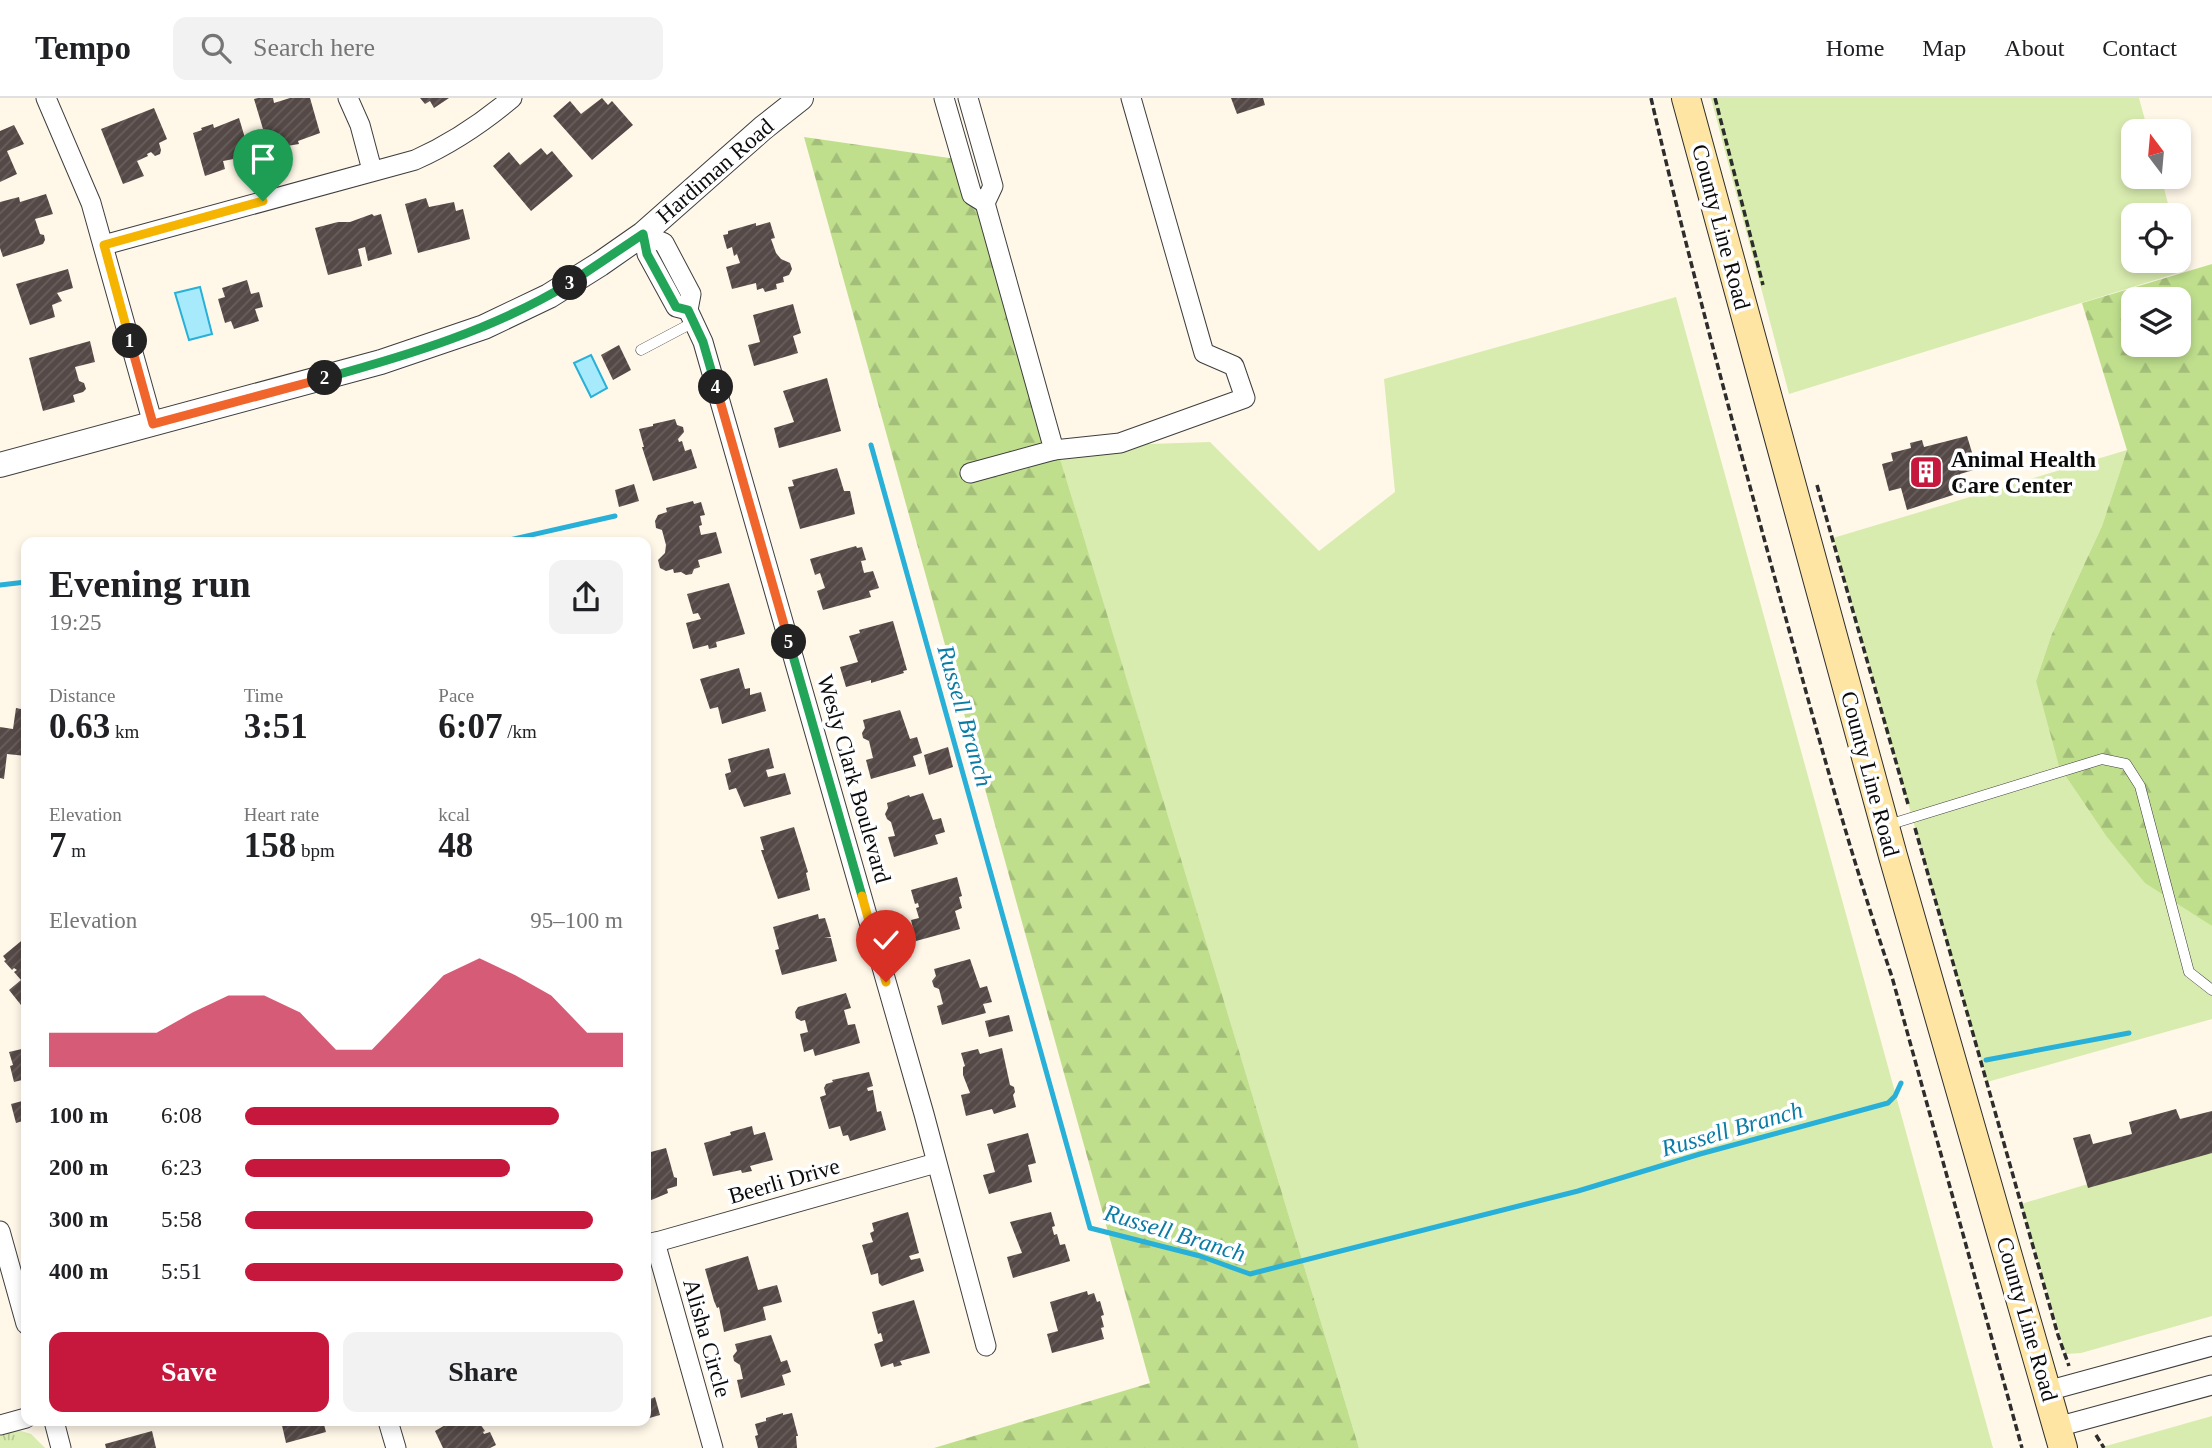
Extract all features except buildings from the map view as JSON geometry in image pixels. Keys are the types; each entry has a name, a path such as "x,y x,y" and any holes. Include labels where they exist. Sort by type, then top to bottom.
{"main road":[{"name":"County Line Road","path":"1686,98 1885,826 2060,1438"}],"street":[{"path":"46,98 91,203 153,424"},
{"path":"348,98 360,125 372,170"},
{"path":"104,245 415,160 448,145 484,122 512,98"},
{"name":"Hardiman Road","path":"0,465 381,362 484,327 549,296 643,234 801,98"},
{"path":"944,98 972,195 985,203"},
{"path":"968,98 993,186 985,203 1054,450"},
{"path":"970,473 1054,450 1120,443 1245,398 1234,366 1204,353 1131,98"},
{"name":"Wesly Clark Boulevard","path":"643,234 664,243 691,294 691,316 703,342 715,382 924,1114 986,1346"},
{"name":"Beerli Drive","path":"651,1243 936,1163"},
{"path":"0,1231 21,1306"},
{"name":"Alisha Circle","path":"651,1246 713,1448"},
{"path":"2047,1391 2212,1346"},
{"path":"2060,1438 2089,1418 2212,1385"},
{"path":"0,1425 21,1419"},
{"path":"55,1426 61,1448"},
{"path":"390,1426 397,1448"}],"lane":[{"path":"641,350 691,316"},
{"path":"1885,826 2102,759 2126,764 2140,786 2189,972 2212,990"}],"path":[{"path":"1651,98 1678,214 1791,637 1867,902 1892,977 2022,1448"},
{"path":"1715,98 1765,295"},
{"path":"1816,481 2058,1335 2075,1384"},
{"path":"2089,1418 2104,1448"}],"green space":[{"path":"1711,98 2139,98 2145,119 2121,119 2121,189 2164,189 2168,203 2121,203 2121,273 2177,273 2132,287 2121,287 2121,291 1789,394"},
{"path":"804,137 970,161 1359,1448 934,1448 1150,1383"},
{"path":"2212,264 2212,926 2145,883 2107,837 2059,766 2036,681 2051,636 2102,526 2127,450 2082,303 2121,291 2121,357 2191,357 2191,287 2135,287 2182,273 2191,273 2191,270"},
{"path":"1676,297 1993,1448 1359,1448 1056,447 1210,442 1319,551 1395,492 1384,379"},
{"path":"2127,450 2102,526 2051,636 2036,681 2194,913 2212,926 2212,1019 1987,1082 1833,538"},
{"path":"2212,1147 2212,1316 2081,1353 2066,1354 2021,1204"},
{"path":"2212,1416 2212,1448 2099,1448"},
{"path":"18,1430 31,1434 45,1448 0,1448 0,1436"}],"water":[{"path":"200,287 212,334 189,340 175,293"},
{"path":"591,355 607,388 591,397 574,363"}],"waterway":[{"name":"Russell Branch","path":"871,445 1090,1228 1200,1256 1250,1274 1578,1191 1700,1154 1888,1103 1901,1083"},
{"name":"Russell Branch","path":"522,537 615,516"},
{"name":"Russell Branch","path":"0,585 21,583"},
{"name":"Russell Branch","path":"1986,1060 2129,1033"}],"place":[{"name":"Animal Health Care Center","path":"1926,472"}],"route":[{"path":"263,201 104,245 153,424 381,362 484,327 549,296 643,234 647,254 676,307 688,310 703,342 886,982"}]}
